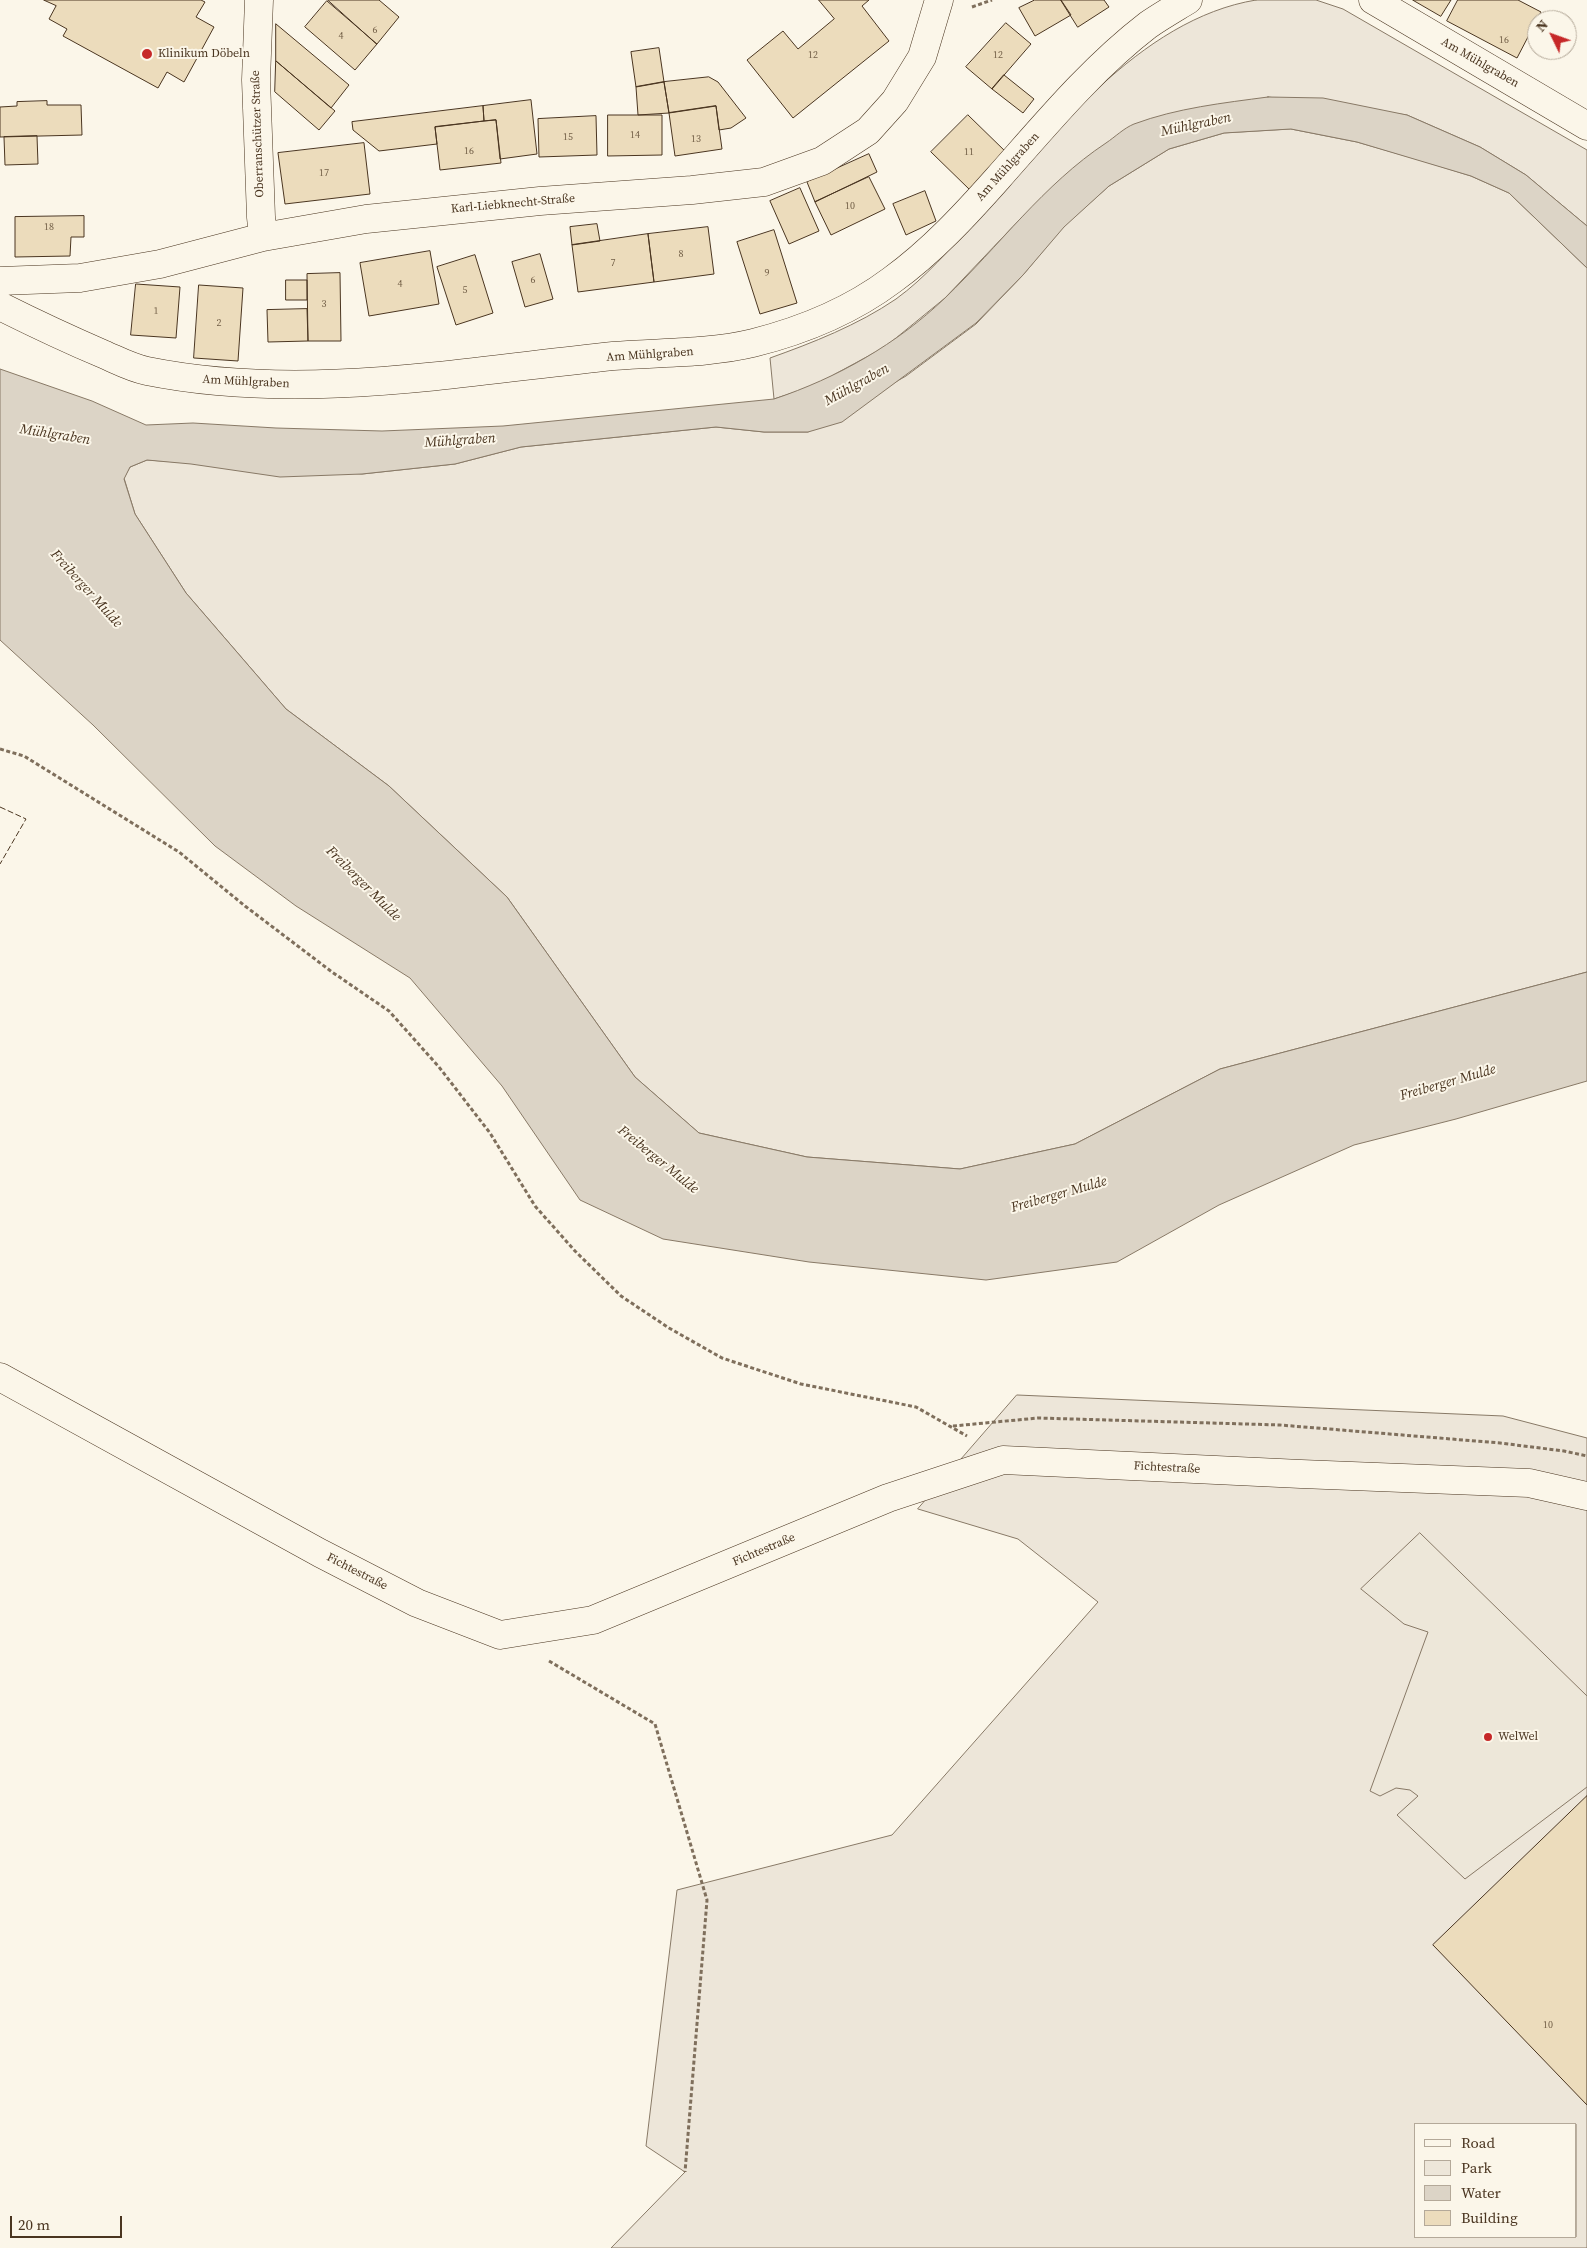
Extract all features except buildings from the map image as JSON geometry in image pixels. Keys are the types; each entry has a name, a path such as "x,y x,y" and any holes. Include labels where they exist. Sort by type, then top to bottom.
{"street":[{"name":"Oberranschützer Straße","path":"259,0 256,70 260,217 264,237"},
{"name":"Karl-Liebknecht-Straße","path":"0,282 80,278 160,264 264,237 366,219 755,183 801,170 822,161 868,131 895,101 922,58 939,0"},
{"name":"Am Mühlgraben","path":"0,306 44,328 141,370 194,379 267,385 360,382 615,356 700,351 751,343 808,325 846,308 892,280 960,219 1085,82 1150,24 1188,0"},
{"name":"Am Mühlgraben","path":"1373,0 1587,126"},
{"name":"Fichtestraße","path":"0,1377 320,1553 417,1603 500,1635 593,1620 888,1498 1003,1460 1529,1483 1587,1496"}],"path":[{"path":"0,749 24,756 179,852 324,966 389,1011 439,1067 490,1133 535,1206 575,1251 621,1296 669,1328 722,1358 801,1384 916,1407 952,1426 1003,1460"},
{"path":"952,1426 1038,1418 1280,1426 1500,1443 1564,1451 1587,1456"},
{"path":"500,1635 533,1652 655,1724 707,1900 685,2172"}],"green space":[{"path":"1256,0 1316,0 1343,9 1587,150 1587,226 1526,175 1480,147 1407,115 1268,97 1023,216 945,298 885,347 813,386 774,399 770,358 851,325 896,299 927,273 946,253 1065,120 1099,87 1135,57 1173,31 1213,12"},
{"path":"1291,129 1357,142 1423,161 1471,176 1509,193 1587,268 1587,972 1220,1069 1075,1144 960,1169 807,1157 699,1133 635,1077 507,897 389,786 286,709 186,593 135,514 124,478 130,467 147,460 362,474 455,464 521,447 716,427 764,432 808,432 906,376 976,324 1023,275 1063,227 1109,186 1169,149 1224,133"},
{"path":"1017,1395 1503,1416 1587,1438 1587,2248 611,2248 685,2172 646,2146 677,1890 892,1835 1098,1602 1018,1539 918,1509"}],"shaded area":[{"name":"WelWel","path":"1420,1533 1587,1696 1587,1787 1465,1879 1397,1815 1418,1796 1410,1790 1396,1788 1380,1796 1370,1791 1428,1632 1404,1624 1361,1589"}],"water":[{"path":"1268,97 1323,98 1407,115 1480,147 1526,175 1587,226 1587,268 1509,193 1471,176 1357,142 1291,129 1224,133 1169,149 1109,186 1064,227 1023,275 976,323 842,422 808,432 764,432 716,427 521,447 455,464 362,474 280,477 191,464 147,460 130,467 124,479 135,514 186,593 286,709 389,786 507,897 635,1077 699,1133 807,1157 960,1169 1075,1144 1220,1069 1587,972 1587,1081 1456,1119 1354,1145 1219,1205 1117,1262 986,1280 809,1262 663,1239 580,1200 502,1086 410,978 296,906 215,846 93,725 0,640 0,369 92,401 146,425 193,423 382,431 503,426 774,399 821,381 843,370 886,345 907,330 945,298 1062,177 1083,159 1127,128 1150,118 1183,110"}],"fence":[{"path":"0,807 26,819 0,864"}],"place":[{"name":"Klinikum Döbeln","path":"147,54"},
{"name":"WelWel","path":"1488,1737"}],"water label":[{"name":"Mühlgraben","path":"1196,125"},
{"name":"Mühlgraben","path":"857,385"},
{"name":"Mühlgraben","path":"55,435"},
{"name":"Mühlgraben","path":"460,441"},
{"name":"Freiberger Mulde","path":"86,589"},
{"name":"Freiberger Mulde","path":"363,884"},
{"name":"Freiberger Mulde","path":"1448,1083"},
{"name":"Freiberger Mulde","path":"658,1160"},
{"name":"Freiberger Mulde","path":"1059,1195"}]}
